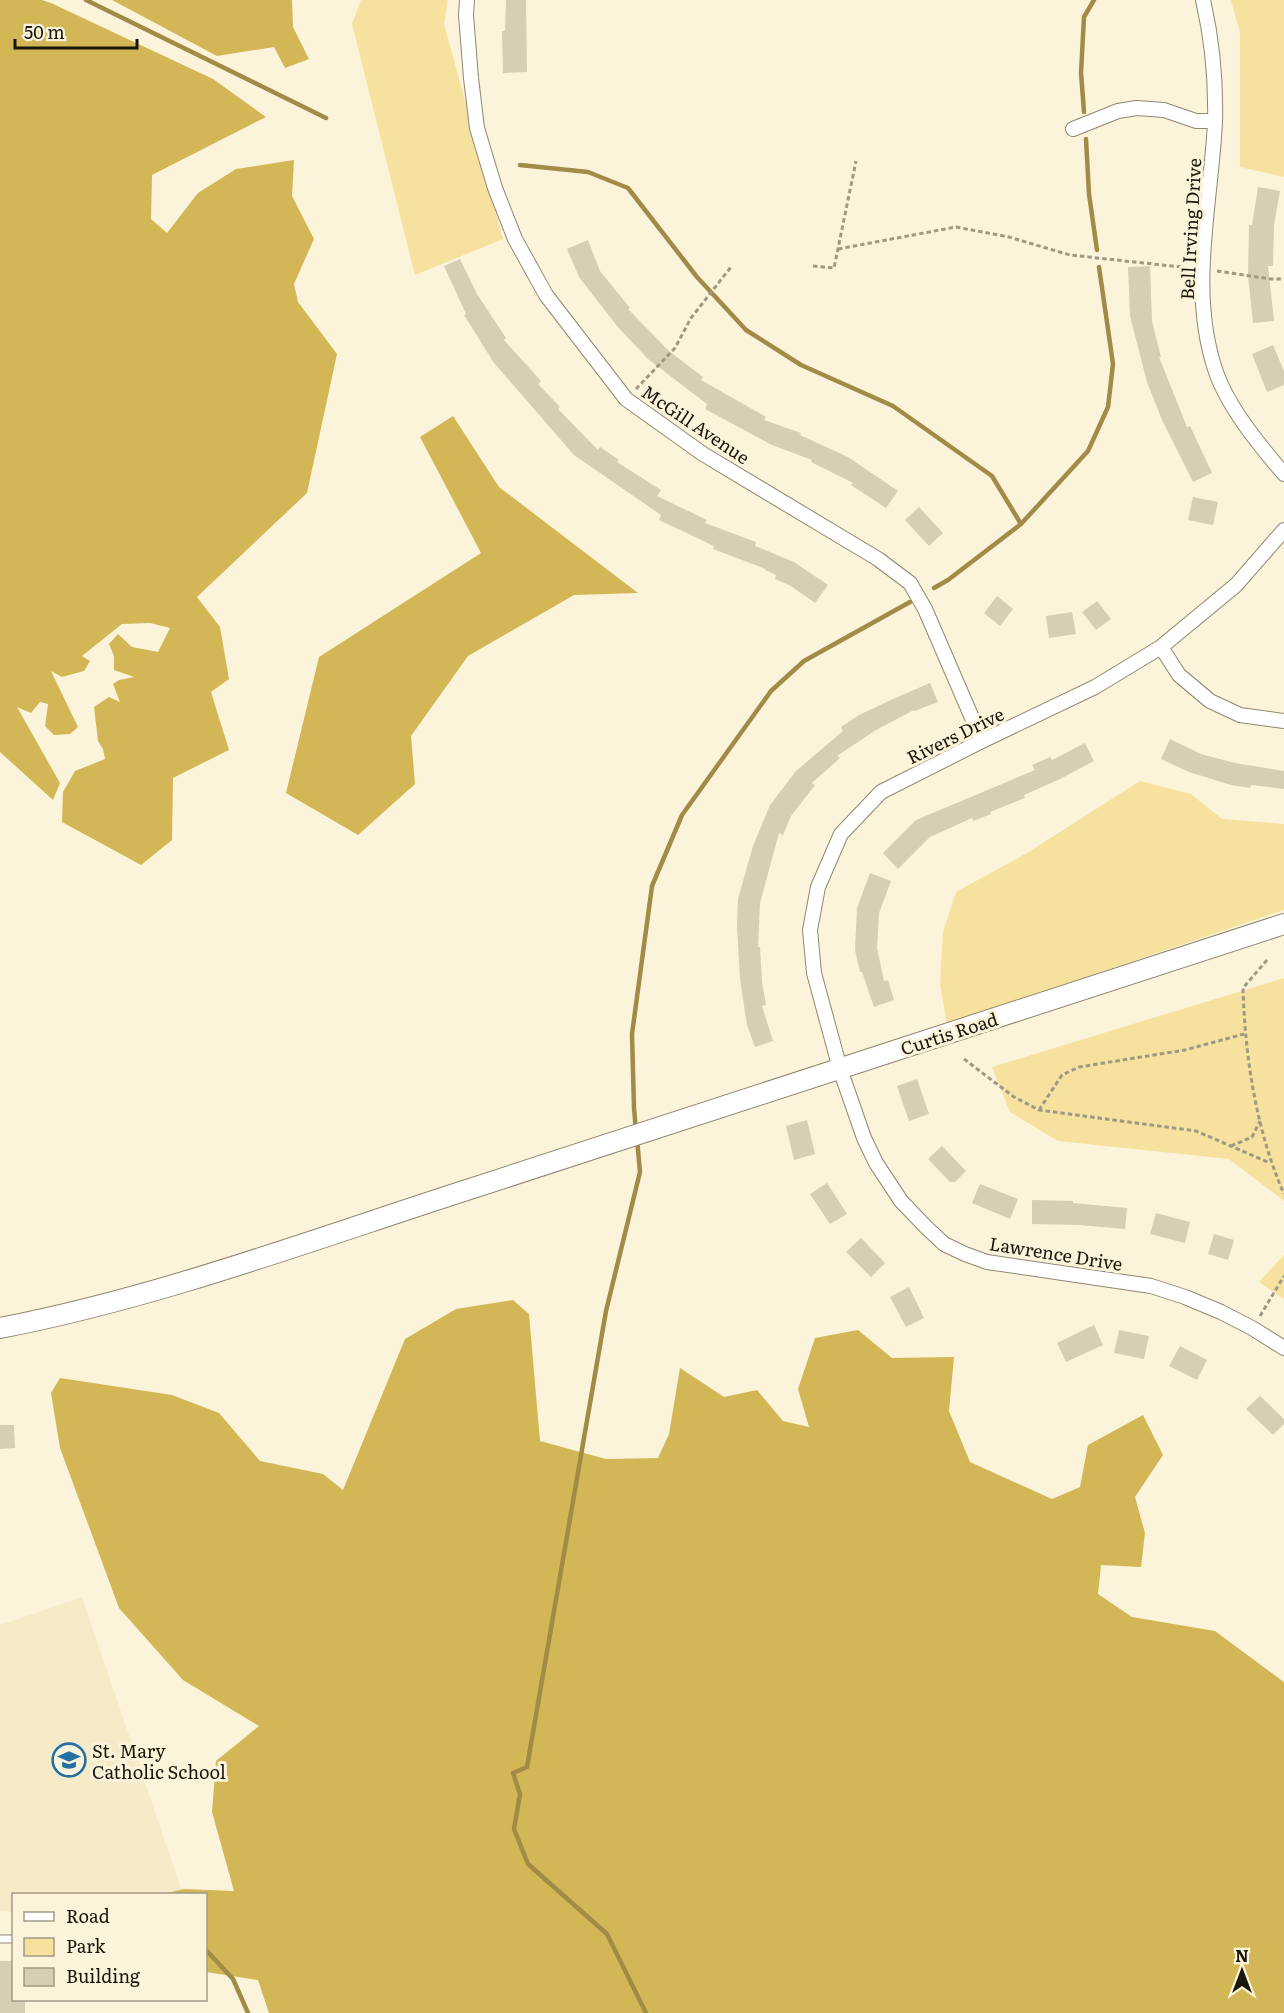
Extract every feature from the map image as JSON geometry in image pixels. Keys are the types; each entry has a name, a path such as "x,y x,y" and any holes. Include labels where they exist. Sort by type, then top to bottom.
{"main road":[{"name":"Curtis Road","path":"0,1328 59,1316 142,1293 615,1144 1284,924"}],"street":[{"name":"McGill Avenue","path":"467,0 466,15 477,128 495,188 515,239 546,295 626,399 703,454 878,559 910,583 925,609 982,741"},
{"name":"Bell Irving Drive","path":"1203,0 1212,55 1215,121 1202,269 1206,335 1216,373 1236,411 1258,444 1284,474"},
{"path":"1073,129 1118,111 1137,108 1164,110 1196,121 1215,121"},
{"name":"Rivers Drive","path":"840,1069 814,973 810,930 818,887 841,834 881,792 1095,687 1161,647 1236,585 1284,530"},
{"path":"1161,647 1179,675 1210,701 1240,715 1284,722"},
{"name":"Lawrence Drive","path":"840,1069 864,1138 876,1163 901,1201 944,1244 987,1262 1151,1286 1221,1312 1284,1348"}],"path":[{"path":"813,266 834,268 856,161"},
{"path":"838,249 956,227 1009,237 1070,255 1284,279"},
{"path":"626,399 675,348 702,303 730,267"},
{"path":"1267,960 1243,988 1244,1034 1270,1163 1284,1194"},
{"path":"1039,1110 1062,1075 1078,1067 1185,1050 1244,1034"},
{"path":"964,1059 1014,1097 1039,1110 1196,1131 1270,1163"},
{"path":"1231,1146 1252,1137 1260,1121"},
{"path":"1252,1328 1284,1276"}],"shaded area":[{"path":"0,0 42,0 51,3 213,79 266,117 152,175 151,219 167,233 198,193 236,169 294,160 292,196 314,239 294,284 298,302 337,354 307,493 197,597 220,627 229,679 211,692 229,750 173,778 172,840 141,865 62,822 63,792 75,771 105,759 98,741 94,707 109,697 120,702 113,684 119,680 134,677 114,670 114,656 109,644 118,634 132,647 158,652 170,628 150,623 122,624 82,656 90,661 84,671 62,677 51,671 78,727 70,734 54,735 45,726 48,704 40,702 31,713 17,707 60,783 53,800 0,752"},
{"path":"112,0 292,0 293,27 309,59 285,68 274,47 217,56"},
{"path":"453,416 499,487 638,593 574,595 468,656 411,736 415,784 358,835 286,793 319,657 481,553 420,437"},
{"path":"513,1300 529,1314 540,1441 606,1459 658,1458 669,1434 680,1368 724,1397 757,1390 783,1421 809,1427 798,1389 815,1338 858,1330 892,1358 954,1357 949,1411 970,1462 1052,1499 1080,1487 1088,1445 1143,1415 1163,1455 1135,1497 1145,1533 1141,1567 1101,1565 1098,1594 1132,1617 1215,1631 1284,1682 1284,2013 269,2013 258,1980 207,1972 207,1893 167,1893 184,1889 234,1891 212,1812 216,1761 259,1726 183,1680 119,1608 60,1448 51,1393 60,1378 172,1395 219,1413 260,1461 323,1474 343,1490 405,1339 456,1309"},
{"name":"St. Mary Catholic School","path":"82,1597 183,1893 12,1893 12,1912 0,1911 0,1625"}],"green space":[{"path":"361,0 448,0 444,24 503,239 415,275 352,24"},
{"path":"1231,0 1284,0 1284,177 1240,167 1240,33"},
{"path":"1140,781 1191,794 1222,819 1284,824 1284,910 947,1024 940,984 943,932 956,892 1027,853"},
{"path":"1284,978 1284,1201 1229,1159 1058,1141 1010,1112 992,1067"},
{"path":"1284,1255 1284,1299 1259,1282"}],"building":[{"path":"506,0 526,0 527,72 503,73 502,31 505,31"},
{"path":"1258,187 1280,191 1274,225 1273,266 1268,266 1274,321 1253,323 1248,275 1249,225 1252,225"},
{"path":"588,240 600,271 630,308 628,309 669,351 703,377 701,380 766,417 764,420 801,433 800,435 848,457 898,491 886,508 851,485 853,483 811,462 812,460 772,445 705,409 707,404 648,359 617,326 579,277 567,249"},
{"path":"460,259 477,294 506,338 504,340 541,381 538,384 560,407 558,409 598,450 600,447 619,460 617,462 661,490 657,496 707,520 705,523 756,542 755,546 794,562 828,585 815,603 791,586 775,579 776,575 766,569 713,549 714,546 659,520 661,515 574,455 494,363 464,315 466,314 444,266"},
{"path":"1150,266 1152,321 1161,357 1159,357 1187,427 1190,426 1212,473 1193,482 1162,420 1147,382 1130,316 1128,267"},
{"path":"1273,345 1284,371 1284,385 1267,392 1252,354"},
{"path":"1193,497 1218,502 1213,525 1188,520"},
{"path":"919,507 943,533 929,546 905,520"},
{"path":"997,596 1013,609 1000,626 984,613"},
{"path":"1097,601 1111,619 1096,630 1082,612"},
{"path":"1072,612 1076,634 1049,638 1046,616"},
{"path":"930,683 938,702 914,710 876,730 837,756 840,758 812,783 815,785 791,816 783,835 779,833 760,903 758,947 760,947 766,1005 762,1006 773,1041 755,1047 747,1025 740,979 738,899 753,846 770,805 796,771 843,731 841,727 859,715"},
{"path":"1170,739 1201,754 1235,763 1284,771 1284,789 1231,785 1189,772 1161,759"},
{"path":"1085,743 1094,761 1024,795 1025,798 990,812 991,814 973,821 972,818 930,837 898,869 883,853 916,820 1035,770 1032,765 1050,757 1052,760"},
{"path":"870,873 891,881 879,913 877,948 884,981 888,980 894,1000 874,1007 862,972 860,972 855,950 857,908"},
{"path":"917,1079 929,1114 909,1121 897,1086"},
{"path":"807,1120 815,1154 794,1160 786,1126"},
{"path":"942,1146 966,1171 955,1182 950,1182 928,1159"},
{"path":"827,1183 847,1214 830,1224 810,1194"},
{"path":"980,1184 1018,1199 1010,1219 972,1203"},
{"path":"1032,1200 1073,1201 1073,1203 1127,1208 1125,1229 1032,1224"},
{"path":"1156,1213 1190,1222 1185,1243 1150,1234"},
{"path":"1214,1234 1234,1240 1228,1260 1208,1254"},
{"path":"861,1238 885,1263 871,1277 846,1252"},
{"path":"909,1287 924,1318 906,1327 890,1297"},
{"path":"1094,1325 1103,1345 1066,1362 1057,1343"},
{"path":"1119,1330 1149,1336 1144,1359 1114,1353"},
{"path":"1180,1346 1207,1360 1197,1380 1169,1366"},
{"path":"1260,1396 1284,1419 1284,1424 1273,1435 1246,1409"},
{"path":"0,1425 14,1425 15,1448 0,1449"},
{"path":"0,1961 12,1961 12,2001 25,2001 25,2013 0,2013"}],"waterway":[{"path":"86,0 326,118"},
{"path":"1084,112 1081,73 1084,17 1094,0"},
{"path":"1086,139 1089,194 1097,250"},
{"path":"520,165 588,172 628,188 697,277 746,330 801,365 893,406 992,476 1021,524"},
{"path":"934,588 948,580 1021,524 1088,451 1108,407 1113,364 1099,267"},
{"path":"636,1131 632,1034 652,886 682,815 771,691 804,661 910,602"},
{"path":"637,1139 640,1172 606,1311 527,1767 513,1773 520,1794 514,1829 528,1864 607,1934 646,2013"},
{"path":"207,1951 233,1979 248,2013"}],"place":[{"name":"St. Mary Catholic School","path":"69,1760"}]}
